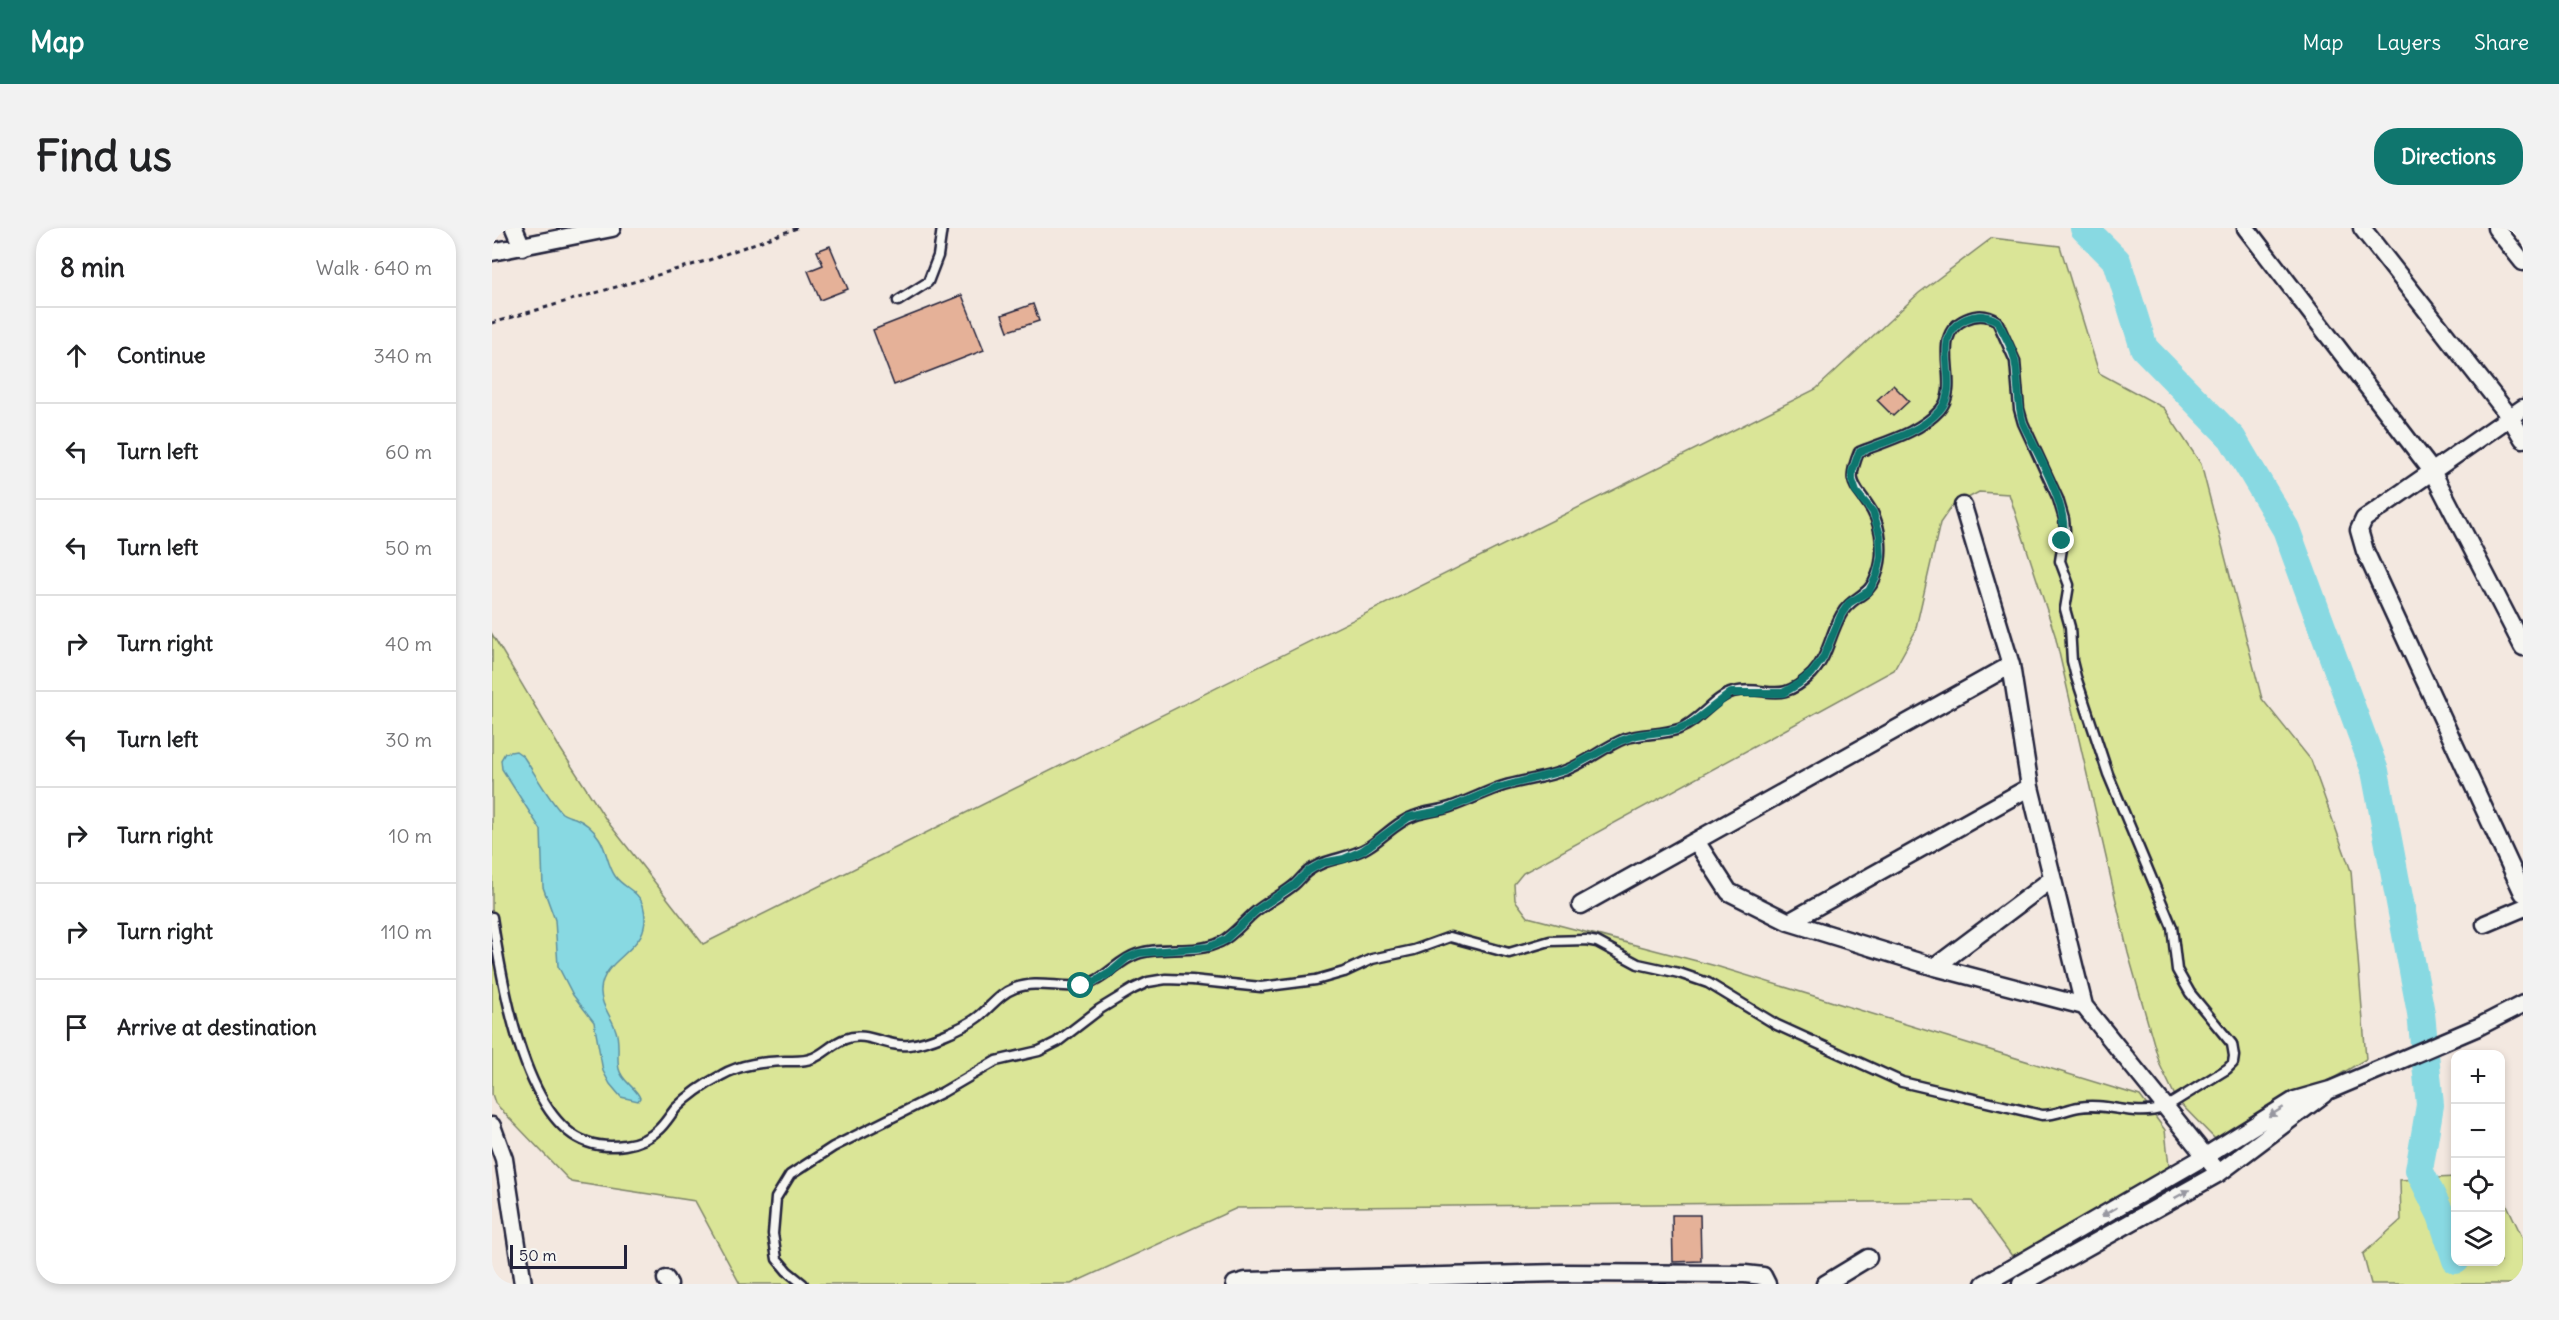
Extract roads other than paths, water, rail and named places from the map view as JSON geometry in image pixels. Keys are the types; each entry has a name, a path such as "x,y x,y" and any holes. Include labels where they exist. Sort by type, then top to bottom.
{"street":[{"path":"514,228 522,247"},
{"path":"492,252 522,247 580,231 612,228"},
{"path":"2246,228 2432,471 2523,647"},
{"path":"2362,228 2517,412 2523,439"},
{"path":"2496,228 2523,262"},
{"path":"2517,412 2364,519 2359,530 2365,551 2523,893"},
{"path":"1963,506 2011,665 2030,787 2084,1006 2164,1108 2219,1173"},
{"path":"1581,905 2011,665"},
{"path":"1789,922 2030,787"},
{"path":"1696,840 1729,892 1789,922 1935,967 2084,1006"},
{"path":"1935,967 2052,879"},
{"path":"2485,924 2523,908"},
{"path":"1984,1284 2204,1157 2295,1100 2330,1090 2478,1027 2523,1004"},
{"path":"2021,1284 2219,1173 2330,1090"},
{"path":"492,1126 504,1159 523,1284"},
{"path":"492,1181 509,1198"},
{"path":"1825,1284 1868,1258"},
{"path":"1236,1284 1246,1281 1745,1274 1763,1276 1767,1284"}],"lane":[{"path":"898,301 928,282 938,256 942,228"},
{"path":"492,917 500,965 521,1049 536,1090 552,1116 572,1134 586,1142 609,1146 631,1143 656,1133 678,1107 697,1090 741,1066 815,1058 846,1039 863,1035 897,1045 912,1046 969,1023 998,998 1021,986 1081,986 1096,981 1127,958 1139,953 1209,947 1225,940 1258,909 1294,885 1308,871 1322,863 1344,859 1362,851 1409,817 1445,810 1497,788 1566,770 1620,741 1637,735 1676,730 1692,723 1731,693 1783,693 1812,673 1823,658 1841,615 1849,603 1869,591 1874,583 1881,557 1880,535 1873,512 1856,492 1852,480 1859,452 1914,430 1942,409 1948,391 1948,336 1962,320 1982,315 1997,321 2015,361 2019,409 2023,423 2061,509 2065,530 2060,561 2069,585 2066,609 2070,627 2072,661 2108,774 2172,927 2175,960 2182,981 2225,1035 2233,1050 2233,1063 2227,1069 2164,1108 2142,1113 2093,1106 2079,1107 2059,1114 2042,1114 1902,1082 1777,1025 1707,983 1679,973 1638,964 1597,942 1586,940 1550,941 1509,953 1450,937 1414,950 1372,959 1329,978 1262,987 1166,979 1148,982 1133,989 1100,1009 1057,1042 1039,1051 996,1061 943,1092 833,1147 790,1174 776,1198 773,1234 777,1259 803,1284"}],"water":[{"path":"516,751 523,756 562,813 589,826 594,832 602,843 615,876 638,896 643,905 645,920 642,933 636,943 610,968 601,990 604,1005 617,1033 619,1069 638,1094 640,1098 638,1101 621,1097 610,1084 603,1071 594,1022 573,995 558,966 555,920 543,887 541,830 502,769 501,760 505,753"}],"waterway":[{"path":"2084,228 2117,261 2144,348 2232,438 2286,529 2375,771 2421,1013 2430,1105 2419,1170 2441,1215 2451,1245"}]}
